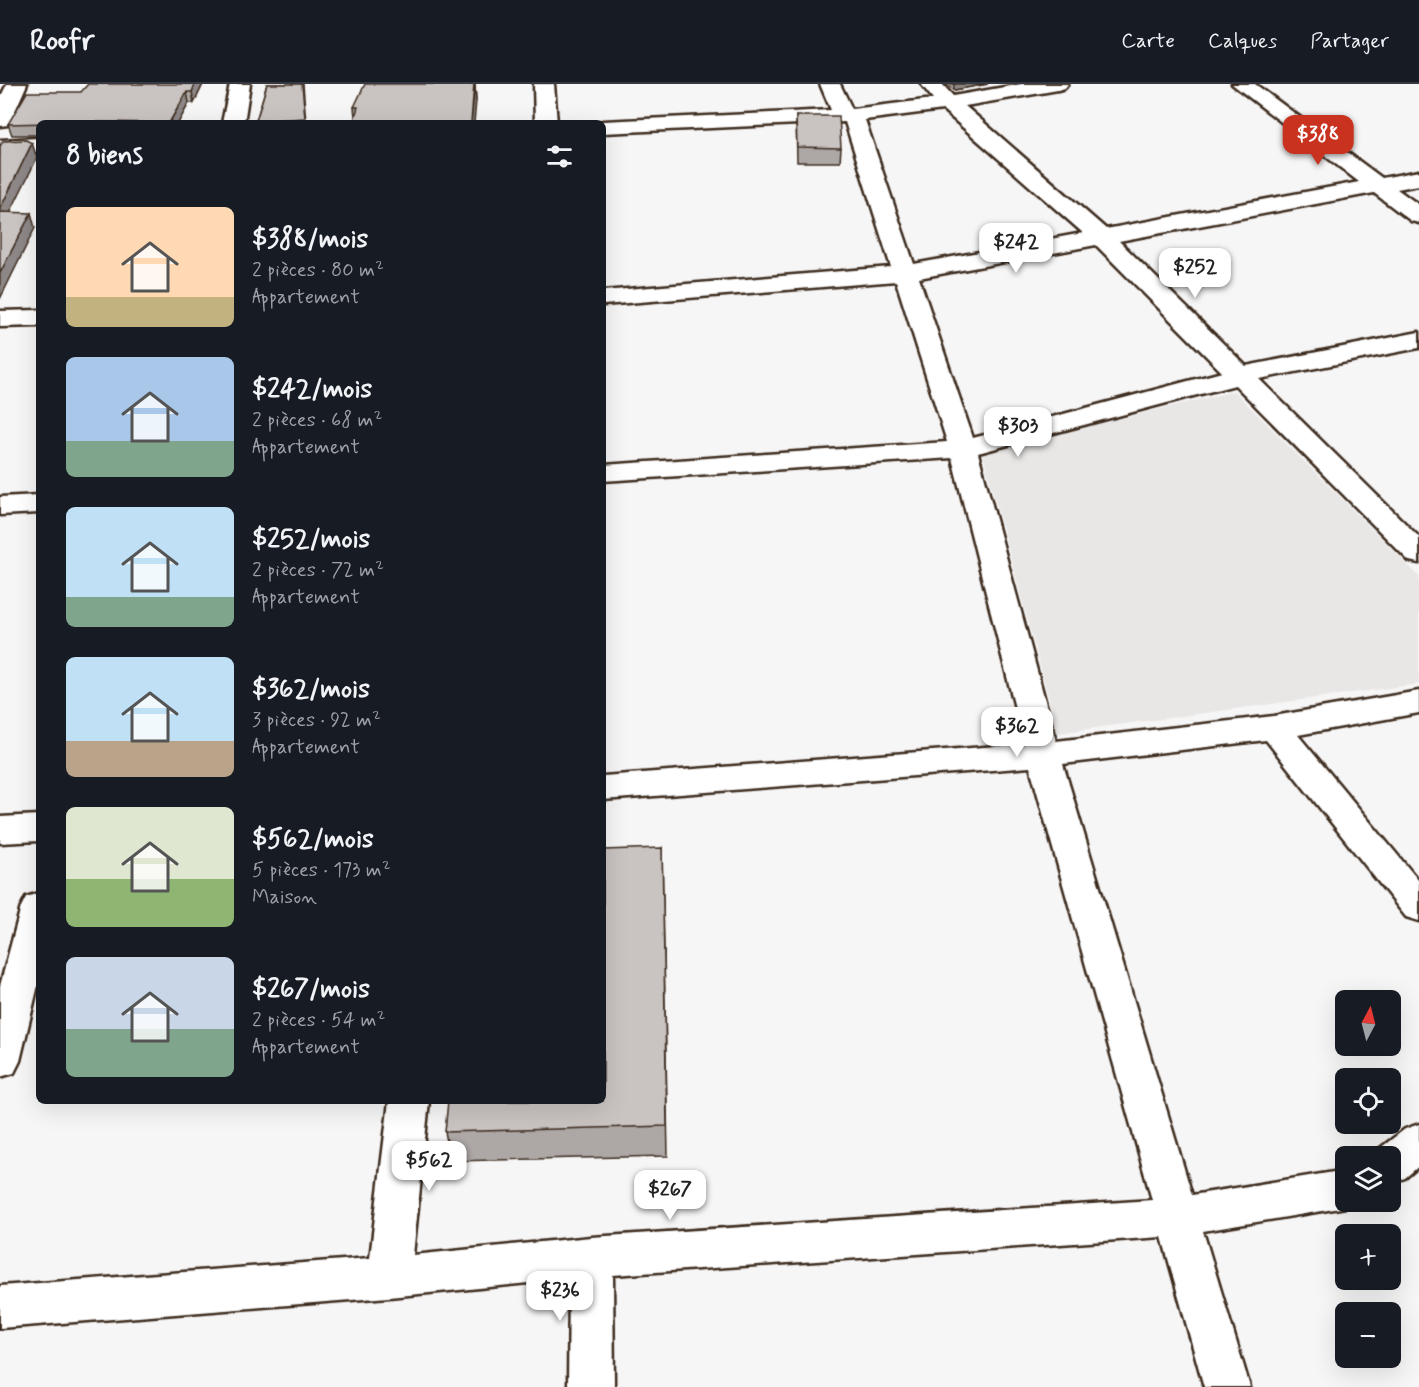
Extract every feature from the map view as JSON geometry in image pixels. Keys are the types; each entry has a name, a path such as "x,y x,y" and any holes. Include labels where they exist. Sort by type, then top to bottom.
{"street":[{"path":"0,120 17,84"},
{"path":"234,120 240,84"},
{"path":"544,84 546,120"},
{"path":"830,84 849,115 905,273 963,449 1043,754 1227,1387"},
{"path":"931,84 948,103 1102,237 1419,554"},
{"path":"606,127 849,115 948,103 1058,84"},
{"path":"1242,84 1419,216"},
{"path":"0,147 36,145"},
{"path":"606,298 905,273 1419,178"},
{"path":"0,319 36,318"},
{"path":"606,473 963,449 1241,375 1419,340"},
{"path":"0,506 36,504"},
{"path":"606,788 1043,754 1274,728 1419,702"},
{"path":"1274,728 1419,907"},
{"path":"0,830 36,828"},
{"path":"0,1061 36,920"},
{"path":"389,1277 409,1104"},
{"path":"1401,1156 1419,1142"},
{"path":"0,1307 389,1277 591,1257 1177,1217 1335,1190"},
{"path":"591,1257 591,1387"}],"shaded area":[{"path":"1234,391 1419,576 1419,684 1058,733 982,452"}],"building":[{"path":"88,84 195,84 192,92 187,92 171,120 36,120 36,123 8,124 27,92 81,92"},
{"path":"267,84 302,84 305,118 256,120"},
{"path":"365,84 474,84 471,120 354,120 358,107 354,107"},
{"path":"796,116 839,116 841,148 797,147"},
{"path":"26,140 32,143 0,209 0,146 3,141"},
{"path":"0,212 31,213 0,273"},
{"path":"662,848 667,1126 445,1132 448,1104 606,1104 606,850"}]}
